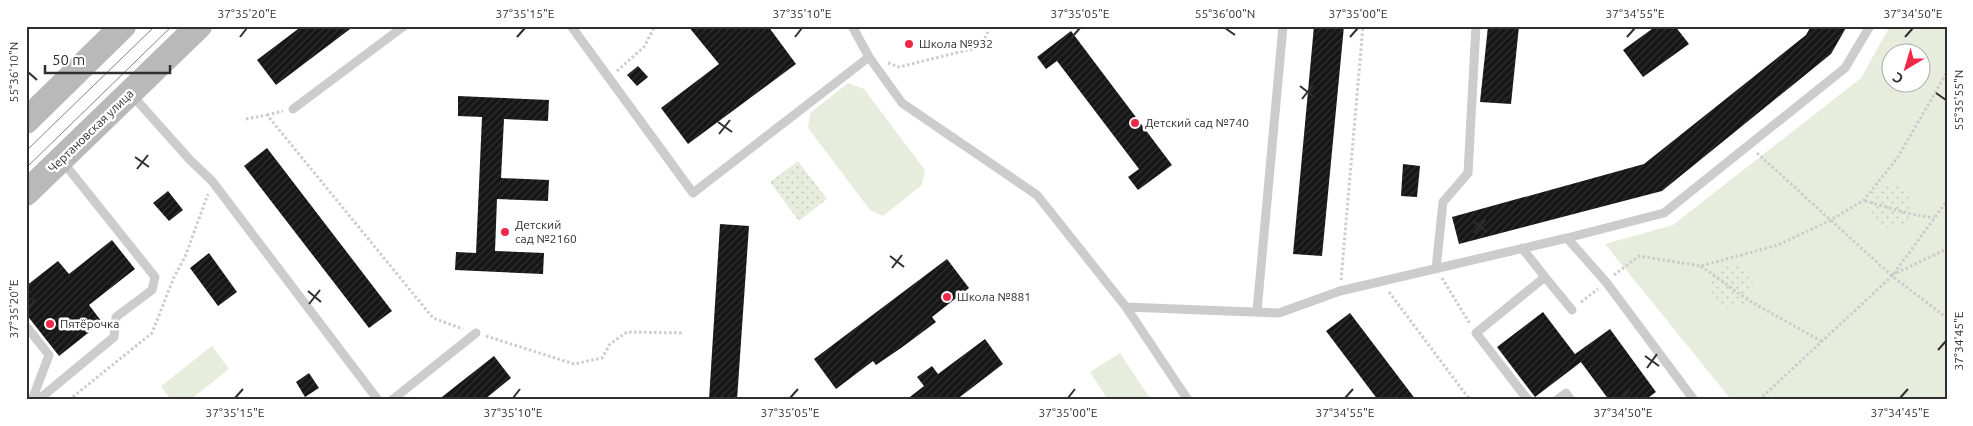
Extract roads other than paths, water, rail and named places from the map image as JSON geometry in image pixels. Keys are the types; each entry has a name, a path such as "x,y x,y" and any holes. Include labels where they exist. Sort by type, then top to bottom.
{"main road":[{"name":"Чертановская улица","path":"26,193 199,26"},
{"path":"26,122 120,28"}],"lane":[{"path":"293,109 404,26"},
{"path":"571,26 693,193 869,57"},
{"path":"852,26 869,57 902,103 1037,195 1126,307 1188,400"},
{"path":"1257,311 1283,26"},
{"path":"1436,269 1442,202 1468,173 1476,26"},
{"path":"1126,307 1278,313 1340,291 1567,238 1664,213 1845,68 1870,26"},
{"path":"130,93 190,160 212,181 378,400"},
{"path":"38,400 114,337 116,318 152,290 155,277 61,160"},
{"path":"1567,238 1606,282 1694,400"},
{"path":"1522,248 1572,310"},
{"path":"1528,400 1476,333 1545,277"},
{"path":"26,326 49,355 32,400"},
{"path":"392,400 476,333"},
{"path":"1557,400 1566,393 1571,400"}],"tram line":[{"path":"26,151 155,26"},
{"path":"26,168 172,26"}],"place":[{"name":"Школа №932","path":"909,44"},
{"name":"Детский сад №740","path":"1135,123"},
{"name":"Детский сад №2160","path":"505,232"},
{"name":"Школа №881","path":"947,297"},
{"name":"Пятёрочка","path":"50,324"}]}
